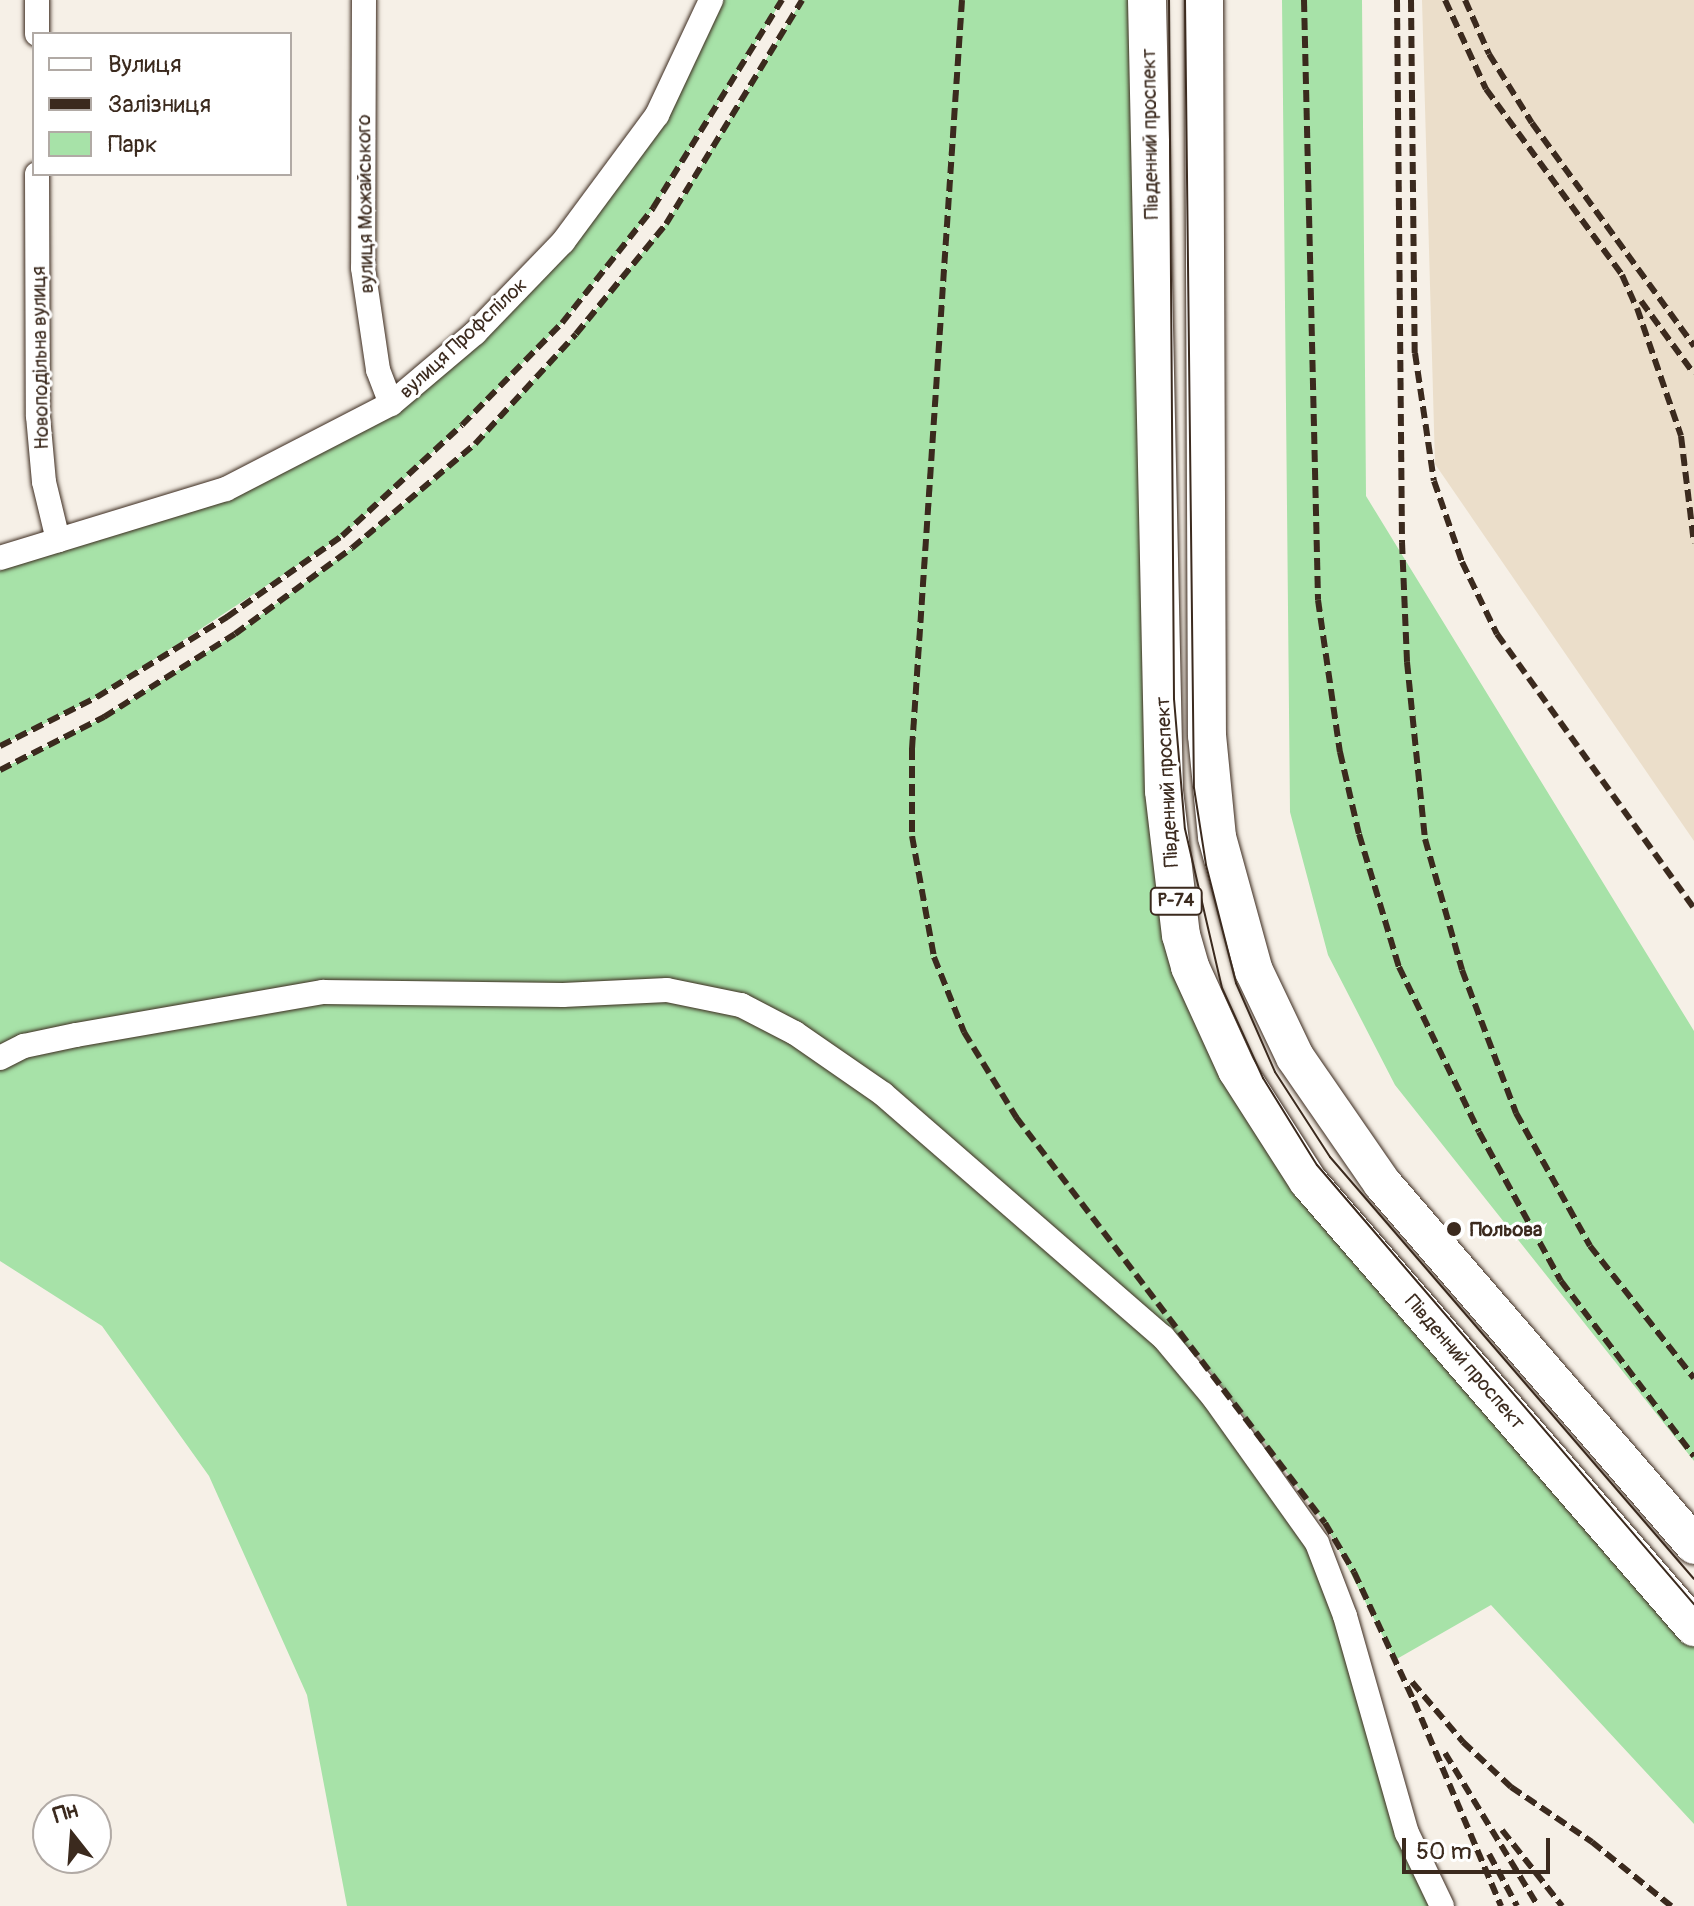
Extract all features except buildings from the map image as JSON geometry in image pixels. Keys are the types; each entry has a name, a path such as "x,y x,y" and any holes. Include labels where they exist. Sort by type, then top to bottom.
{"main road":[{"name":"Південний проспект","path":"1147,0 1164,791 1181,935 1190,967 1237,1070 1308,1181 1694,1627"},
{"name":"Р-74","path":"1204,0 1207,735 1217,837 1254,971 1302,1068 1382,1183 1694,1545"}],"street":[{"path":"37,0 37,32"},
{"name":"вулиця Можайського","path":"364,0 363,268 378,370 391,404"},
{"name":"вулиця Профспілок","path":"0,558 226,489 391,404 475,333 563,242 657,115 711,0"},
{"name":"Новоподільна вулиця","path":"37,176 38,416 44,482 58,540"},
{"path":"0,1058 24,1046 76,1035 323,992 563,995 667,990 741,1005 795,1033 883,1094 1163,1337 1214,1398 1317,1543 1345,1616 1407,1833 1442,1906"}],"shaded area":[{"path":"1422,0 1694,0 1694,841 1435,464"}],"green space":[{"path":"711,0 782,0 653,209 562,323 462,425 342,536 97,697 0,746 0,558 226,489 391,404 475,333 657,115"},
{"path":"802,0 1147,0 1170,864 1237,1070 1694,1627 1694,1824 1491,1605 1395,1660 1325,1523 1191,1345 1180,1352 1317,1543 1442,1906 347,1906 307,1695 209,1476 102,1326 0,1261 0,770 104,717 235,634 352,548 475,444 576,334 666,224"},
{"path":"1282,0 1362,0 1366,496 1694,1031 1694,1461 1395,1085 1328,955 1290,812"}],"tram line":[{"path":"1169,0 1174,699 1185,829 1222,988 1263,1078 1317,1165 1694,1604"},
{"path":"1185,0 1194,788 1206,865 1236,983 1275,1072 1330,1157 1694,1579"}],"railway":[{"path":"0,746 97,697 227,617 342,536 462,425 562,323 653,208 782,0"},
{"path":"0,770 104,717 235,634 352,548 475,444 576,334 666,224 802,0"},
{"path":"962,0 912,748 912,836 934,957 964,1032 1016,1117 1325,1523 1354,1572 1414,1701 1501,1906"},
{"path":"1304,0 1318,600 1340,752 1359,834 1399,967 1479,1132 1561,1281 1694,1456"},
{"path":"1397,0 1402,542 1407,662 1425,839 1462,970 1516,1113 1590,1246 1694,1378"},
{"path":"1411,0 1415,353 1434,481 1462,562 1497,634 1694,908"},
{"path":"1445,0 1486,89 1622,275 1637,308 1681,436 1694,543"},
{"path":"1465,0 1489,54 1532,123 1694,346"},
{"path":"1641,301 1694,374"},
{"path":"1412,1682 1463,1742 1511,1787 1592,1842 1671,1906"},
{"path":"1445,1753 1538,1906"},
{"path":"1502,1830 1562,1906"},
{"path":"1489,1854 1517,1906"}],"place":[{"name":"Польова","path":"1454,1229"}]}
